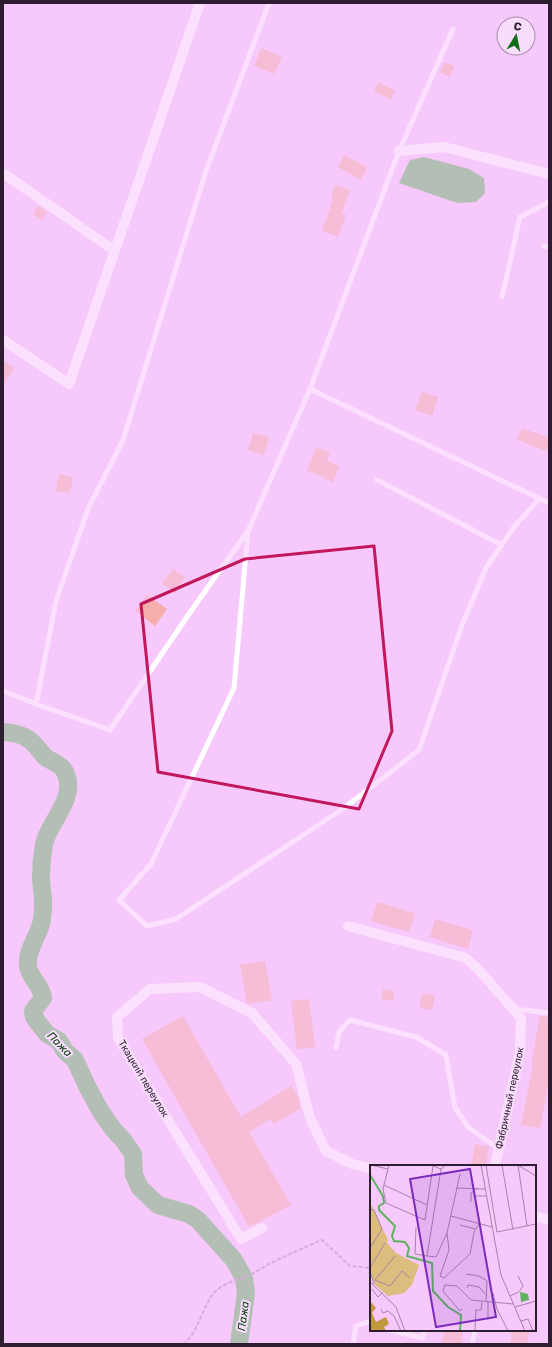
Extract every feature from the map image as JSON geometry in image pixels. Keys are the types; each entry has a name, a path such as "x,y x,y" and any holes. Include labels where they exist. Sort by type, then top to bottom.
{"street":[{"path":"3,340 69,384 200,3"},
{"path":"399,151 444,147 549,174"},
{"path":"3,173 115,250"},
{"name":"Фабричный переулок","path":"348,926 466,958 478,969 521,1018 520,1051 495,1165"},
{"name":"Ткацкий переулок","path":"262,1228 241,1239 118,1038 117,1017 150,990 200,987 252,1013 296,1064 310,1118 326,1151 352,1164 370,1169"},
{"path":"536,1216 549,1220"}],"lane":[{"path":"36,704 56,601 88,510 123,440 206,171 269,3"},
{"path":"3,691 110,730 248,531 310,389 399,151 453,29"},
{"path":"502,297 520,217 549,202"},
{"path":"310,389 549,503"},
{"path":"377,480 502,544"},
{"path":"248,531 234,688 151,864 119,900 147,926 176,919 344,808 419,750 462,625 487,566 514,527 539,499"},
{"path":"513,1009 549,1013"},
{"path":"336,1048 339,1032 350,1020 416,1037 446,1055 455,1108 469,1128 498,1149"},
{"path":"353,1344 356,1326 370,1321"},
{"path":"393,1331 422,1338 424,1331"},
{"path":"472,1344 475,1331"}],"path":[{"path":"182,1344 186,1342 192,1334 200,1316 216,1291 222,1286 250,1275 267,1265 322,1240 350,1266 370,1268"}],"highlighted area":[{"path":"374,546 392,731 359,809 158,772 141,604 245,559"}],"shaded area":[{"path":"424,157 469,169 484,178 485,193 476,202 457,203 399,183 410,160"}],"building":[{"path":"261,48 282,57 274,74 254,66"},
{"path":"444,62 454,66 450,77 440,73"},
{"path":"379,82 395,91 391,100 374,91"},
{"path":"344,155 367,167 361,180 338,167"},
{"path":"335,185 350,190 342,213 346,215 338,237 322,231 333,199 331,198"},
{"path":"38,206 47,212 42,220 33,214"},
{"path":"3,360 14,368 3,385"},
{"path":"422,392 438,397 432,416 415,410"},
{"path":"522,428 549,438 549,444 546,451 517,440"},
{"path":"253,433 269,437 264,455 248,450"},
{"path":"317,448 330,452 327,461 339,466 333,482 325,479 325,477 307,471 315,449 316,450"},
{"path":"59,474 73,477 70,493 56,491"},
{"path":"173,569 185,577 175,593 162,584"},
{"path":"147,595 167,609 155,626 135,611"},
{"path":"377,902 415,913 409,932 371,921"},
{"path":"435,919 473,930 468,949 430,937"},
{"path":"265,961 272,1000 249,1004 247,1003 240,965"},
{"path":"383,989 394,991 393,1001 381,999"},
{"path":"422,993 435,996 432,1010 419,1008"},
{"path":"309,999 315,1047 297,1049 291,1001"},
{"path":"183,1016 241,1117 291,1086 298,1097 301,1108 274,1124 270,1119 249,1132 291,1205 249,1227 142,1039"},
{"path":"540,1016 549,1017 549,1081 540,1128 521,1125 533,1065 531,1065"},
{"path":"475,1144 489,1147 486,1165 471,1165"},
{"path":"444,1331 463,1331 461,1344 442,1344"},
{"path":"512,1331 530,1331 527,1344 510,1344"}],"waterway":[{"name":"Пажа","path":"3,732 20,735 32,742 45,757 64,770 66,773 68,786 64,803 47,836 43,848 41,873 43,904 42,920 28,960 29,971 41,990 43,998 33,1011 34,1017 47,1034 59,1041 65,1051 75,1060 101,1112 133,1154 134,1175 140,1188 158,1205 189,1214 198,1220 234,1260 244,1278 246,1293 239,1344"}]}
